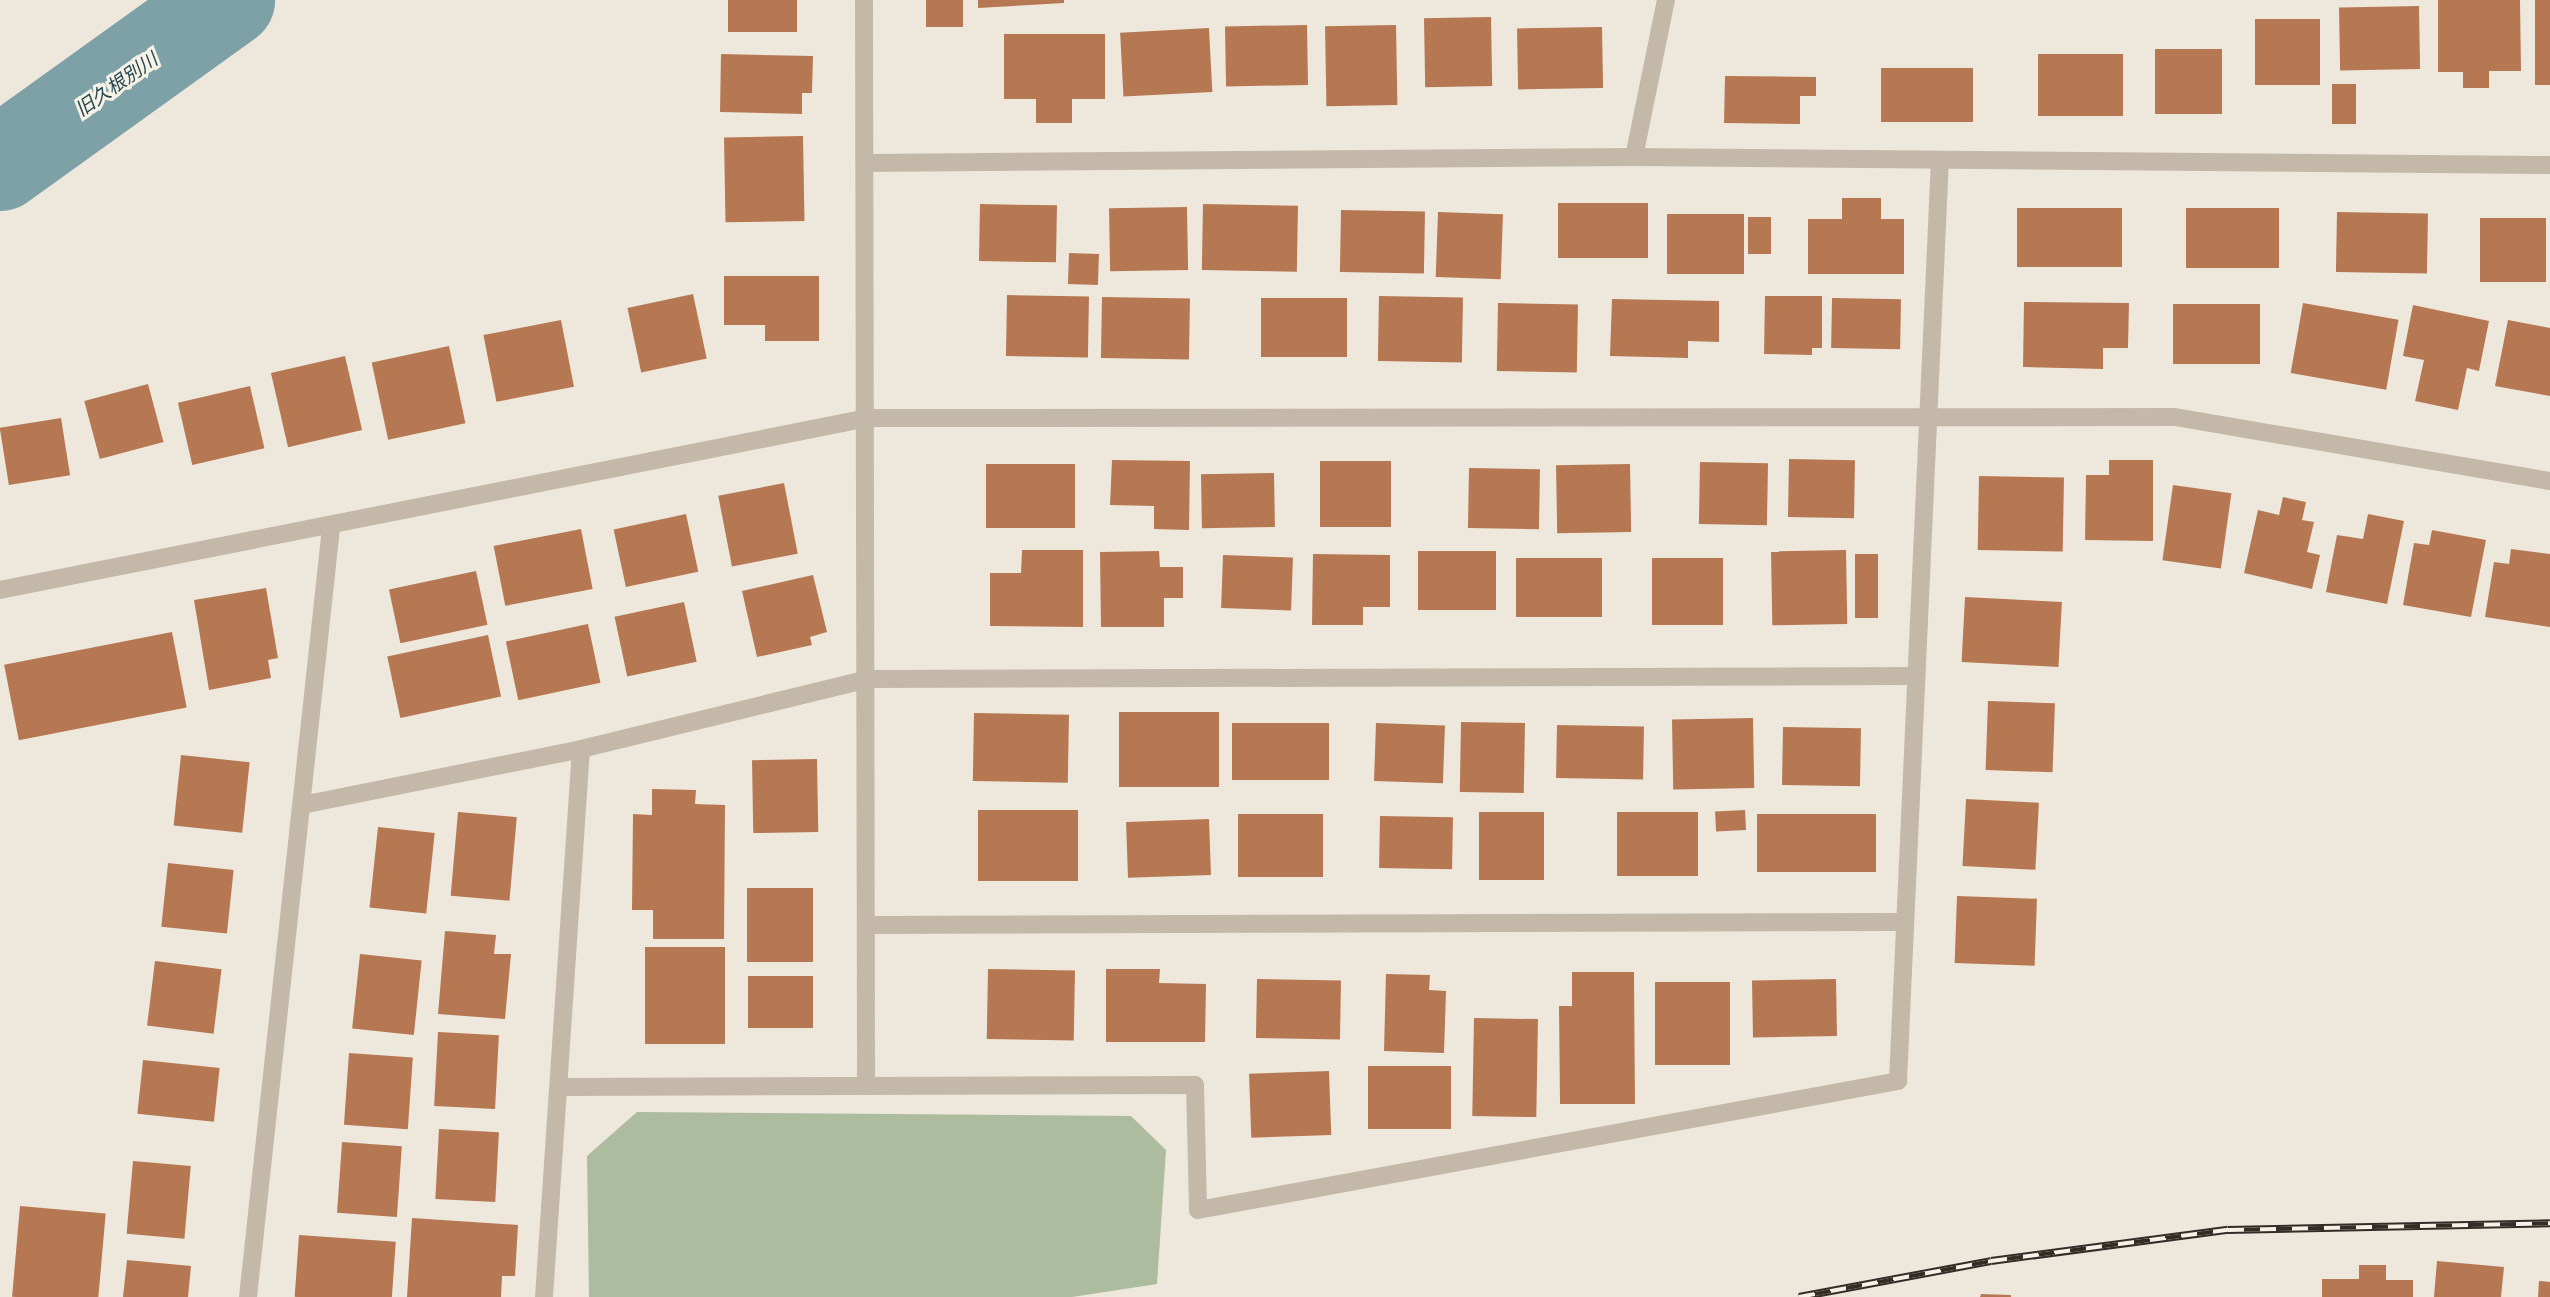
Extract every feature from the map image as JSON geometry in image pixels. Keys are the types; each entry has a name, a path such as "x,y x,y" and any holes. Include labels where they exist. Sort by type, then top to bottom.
{"street":[{"path":"864,0 868,418 866,1082"},
{"path":"1633,157 1666,0"},
{"path":"865,163 1633,157 2550,165"},
{"path":"560,1087 866,1082 1195,1085 1198,1210 1898,1081 1915,676 1931,415 1940,161"},
{"path":"0,590 331,527 868,418 1931,415 2175,417 2550,481"},
{"path":"248,1297 331,527"},
{"path":"302,805 581,749 868,679 1915,676"},
{"path":"544,1297 581,749"},
{"path":"866,925 1905,922"}],"green space":[{"path":"637,1112 1131,1116 1166,1150 1157,1284 1072,1297 589,1297 587,1156"}],"building":[{"path":"728,0 797,0 797,32 728,32"},
{"path":"926,0 963,0 963,27 926,27"},
{"path":"978,0 1064,0 1064,3 978,8"},
{"path":"2438,0 2520,0 2521,71 2489,71 2489,88 2463,88 2463,72 2438,72"},
{"path":"2535,0 2550,0 2550,85 2535,85"},
{"path":"2419,6 2420,69 2340,70 2339,7"},
{"path":"1491,17 1492,86 1425,87 1424,18"},
{"path":"2255,19 2320,19 2320,85 2255,85"},
{"path":"1307,25 1308,85 1226,86 1225,26"},
{"path":"1396,25 1397,105 1326,106 1325,26"},
{"path":"1602,27 1603,88 1518,89 1517,28"},
{"path":"1209,28 1212,92 1123,97 1120,33"},
{"path":"1004,34 1105,34 1105,99 1072,99 1072,123 1036,123 1036,99 1004,99"},
{"path":"2155,49 2222,49 2222,114 2155,114"},
{"path":"721,54 813,56 812,93 802,93 802,114 720,112"},
{"path":"2038,54 2123,54 2123,116 2038,116"},
{"path":"1881,68 1973,68 1973,122 1881,122"},
{"path":"1725,76 1816,77 1816,96 1800,96 1800,124 1724,123"},
{"path":"2332,84 2356,84 2356,124 2332,124"},
{"path":"803,136 804,221 725,222 724,137"},
{"path":"1842,198 1881,198 1881,219 1904,219 1904,274 1808,274 1808,219 1842,219"},
{"path":"1558,203 1648,203 1648,258 1558,258"},
{"path":"980,204 1057,205 1056,262 979,261"},
{"path":"1203,204 1298,206 1297,272 1202,270"},
{"path":"1187,207 1188,270 1110,271 1109,208"},
{"path":"2017,208 2122,208 2122,267 2017,267"},
{"path":"2186,208 2279,208 2279,268 2186,268"},
{"path":"1341,210 1425,211 1424,273 1340,272"},
{"path":"1438,212 1503,214 1501,279 1436,277"},
{"path":"2337,212 2428,214 2427,274 2336,272"},
{"path":"1667,214 1744,214 1744,274 1667,274"},
{"path":"1748,217 1771,217 1771,254 1748,254"},
{"path":"2480,218 2546,218 2546,282 2480,282"},
{"path":"1069,253 1099,254 1098,285 1068,284"},
{"path":"724,276 819,276 819,341 765,341 765,325 724,325"},
{"path":"693,294 707,359 641,372 627,308"},
{"path":"1007,295 1089,296 1088,357 1006,356"},
{"path":"1379,296 1463,297 1462,362 1378,361"},
{"path":"1765,296 1822,296 1822,348 1812,348 1812,355 1764,354"},
{"path":"1102,297 1190,299 1189,360 1101,358"},
{"path":"1261,298 1347,298 1347,357 1261,357"},
{"path":"1832,298 1901,299 1900,349 1831,348"},
{"path":"1612,299 1719,301 1719,342 1688,341 1688,358 1610,356"},
{"path":"2024,302 2129,303 2128,348 2103,348 2103,369 2023,367"},
{"path":"1498,303 1578,304 1577,372 1497,371"},
{"path":"2303,303 2399,320 2386,390 2291,373"},
{"path":"2173,304 2260,304 2260,364 2173,364"},
{"path":"2413,305 2489,321 2479,371 2467,368 2458,410 2415,401 2424,360 2403,356"},
{"path":"561,320 574,387 496,402 483,335"},
{"path":"2508,320 2550,328 2550,396 2495,386"},
{"path":"449,346 465,423 388,440 372,362"},
{"path":"345,356 362,430 288,447 271,373"},
{"path":"148,384 164,442 100,459 84,401"},
{"path":"250,386 264,448 192,465 178,403"},
{"path":"61,418 70,475 9,485 0,428"},
{"path":"1789,459 1855,460 1854,518 1788,517"},
{"path":"1112,460 1190,461 1189,530 1154,529 1154,506 1110,505"},
{"path":"2109,460 2153,460 2153,541 2085,540 2086,475 2109,475"},
{"path":"1320,461 1391,461 1391,527 1320,527"},
{"path":"1700,462 1768,463 1767,525 1699,524"},
{"path":"986,464 1075,464 1075,528 986,528"},
{"path":"1630,464 1631,532 1557,533 1556,465"},
{"path":"1469,468 1540,469 1539,529 1468,528"},
{"path":"1274,473 1275,527 1202,528 1201,474"},
{"path":"1979,476 2064,477 2063,551 1978,550"},
{"path":"784,483 798,554 732,566 718,496"},
{"path":"2173,485 2231,493 2221,568 2162,560"},
{"path":"2283,497 2306,502 2302,520 2314,522 2307,552 2320,555 2312,589 2244,573 2258,510 2279,515"},
{"path":"686,514 698,572 626,587 614,529"},
{"path":"2368,514 2404,521 2387,604 2326,592 2337,535 2363,539"},
{"path":"581,529 593,589 505,606 494,546"},
{"path":"2432,530 2486,540 2471,617 2403,605 2414,543 2429,545"},
{"path":"2511,549 2550,554 2550,627 2485,617 2494,562 2509,564"},
{"path":"1022,550 1083,550 1083,627 990,626 990,573 1021,573"},
{"path":"1846,550 1847,624 1772,625 1771,551"},
{"path":"1159,551 1160,567 1183,567 1183,598 1164,598 1164,627 1101,627 1100,552"},
{"path":"1418,551 1496,551 1496,610 1418,610"},
{"path":"1313,554 1390,555 1390,607 1363,607 1363,625 1312,625"},
{"path":"1855,554 1878,554 1878,618 1855,618"},
{"path":"1223,555 1293,557 1291,610 1221,608"},
{"path":"1516,558 1602,558 1602,617 1516,617"},
{"path":"1652,558 1723,558 1723,625 1652,625"},
{"path":"476,571 487,625 400,643 389,590"},
{"path":"813,575 827,632 810,637 812,645 757,657 742,591"},
{"path":"266,588 278,658 268,660 271,678 209,690 194,600"},
{"path":"1965,597 2062,602 2058,667 1962,662"},
{"path":"684,602 697,662 627,676 615,617"},
{"path":"588,624 600,683 518,700 506,641"},
{"path":"172,632 187,708 19,740 4,665"},
{"path":"488,635 501,697 400,718 387,656"},
{"path":"1988,701 2055,703 2053,772 1986,770"},
{"path":"1119,712 1219,712 1219,787 1119,787"},
{"path":"974,713 1069,715 1068,783 973,781"},
{"path":"1753,718 1754,788 1673,789 1672,719"},
{"path":"1461,722 1525,723 1524,793 1460,792"},
{"path":"1232,723 1329,723 1329,780 1232,780"},
{"path":"1376,723 1445,725 1443,783 1374,781"},
{"path":"1557,725 1644,727 1643,780 1556,778"},
{"path":"1783,727 1861,728 1860,786 1782,785"},
{"path":"181,755 250,762 242,833 174,826"},
{"path":"817,759 818,832 753,833 752,760"},
{"path":"652,789 696,790 695,804 725,805 724,939 653,939 653,910 632,910 633,814 652,815"},
{"path":"1966,799 2039,803 2035,870 1962,866"},
{"path":"978,810 1078,810 1078,881 978,881"},
{"path":"1745,810 1746,830 1716,832 1715,812"},
{"path":"458,812 517,817 509,901 451,896"},
{"path":"1479,812 1544,812 1544,880 1479,880"},
{"path":"1617,812 1698,812 1698,876 1617,876"},
{"path":"1238,814 1323,814 1323,877 1238,877"},
{"path":"1757,814 1876,814 1876,872 1757,872"},
{"path":"1380,816 1453,817 1452,869 1379,868"},
{"path":"1209,819 1211,875 1128,878 1126,822"},
{"path":"378,827 435,833 426,914 370,908"},
{"path":"168,863 234,870 227,934 161,927"},
{"path":"747,888 813,888 813,962 747,962"},
{"path":"1957,896 2037,899 2035,966 1955,963"},
{"path":"445,931 496,935 494,954 511,954 505,1019 438,1014"},
{"path":"645,947 725,947 725,1044 645,1044"},
{"path":"360,954 422,960 414,1035 352,1029"},
{"path":"155,961 222,969 214,1034 147,1026"},
{"path":"988,969 1075,971 1074,1041 987,1039"},
{"path":"1106,969 1160,969 1159,983 1206,984 1205,1042 1106,1042"},
{"path":"1572,972 1634,972 1635,1104 1560,1104 1559,1006 1572,1006"},
{"path":"1386,974 1430,975 1429,990 1446,991 1444,1053 1384,1051"},
{"path":"748,976 813,976 813,1028 748,1028"},
{"path":"1257,979 1341,980 1340,1039 1256,1038"},
{"path":"1836,979 1837,1036 1753,1037 1752,980"},
{"path":"1655,982 1730,982 1730,1065 1655,1065"},
{"path":"1474,1018 1538,1019 1536,1117 1472,1116"},
{"path":"438,1032 499,1035 495,1109 434,1106"},
{"path":"349,1053 413,1057 408,1129 344,1125"},
{"path":"143,1060 220,1068 214,1122 137,1114"},
{"path":"1368,1066 1451,1066 1451,1129 1368,1129"},
{"path":"1329,1071 1331,1135 1251,1138 1249,1074"},
{"path":"439,1129 499,1132 495,1202 435,1199"},
{"path":"342,1142 402,1146 397,1217 337,1213"},
{"path":"133,1161 191,1166 184,1239 127,1234"},
{"path":"20,1206 106,1213 98,1297 12,1297"},
{"path":"412,1218 518,1225 515,1276 502,1276 501,1297 407,1297"},
{"path":"299,1235 396,1242 392,1297 295,1297"},
{"path":"127,1260 191,1266 188,1297 123,1297"},
{"path":"2437,1261 2504,1267 2501,1297 2434,1297"},
{"path":"2359,1265 2386,1265 2386,1280 2413,1280 2413,1297 2322,1297 2322,1279 2359,1279"},
{"path":"2539,1281 2550,1282 2550,1297 2538,1297"},
{"path":"1981,1294 2011,1295 2011,1297 1980,1297"}],"waterway":[{"name":"旧久根別川","path":"0,164 228,0"}],"railway":[{"path":"1799,1297 1991,1261 2228,1230 2550,1223"}]}
